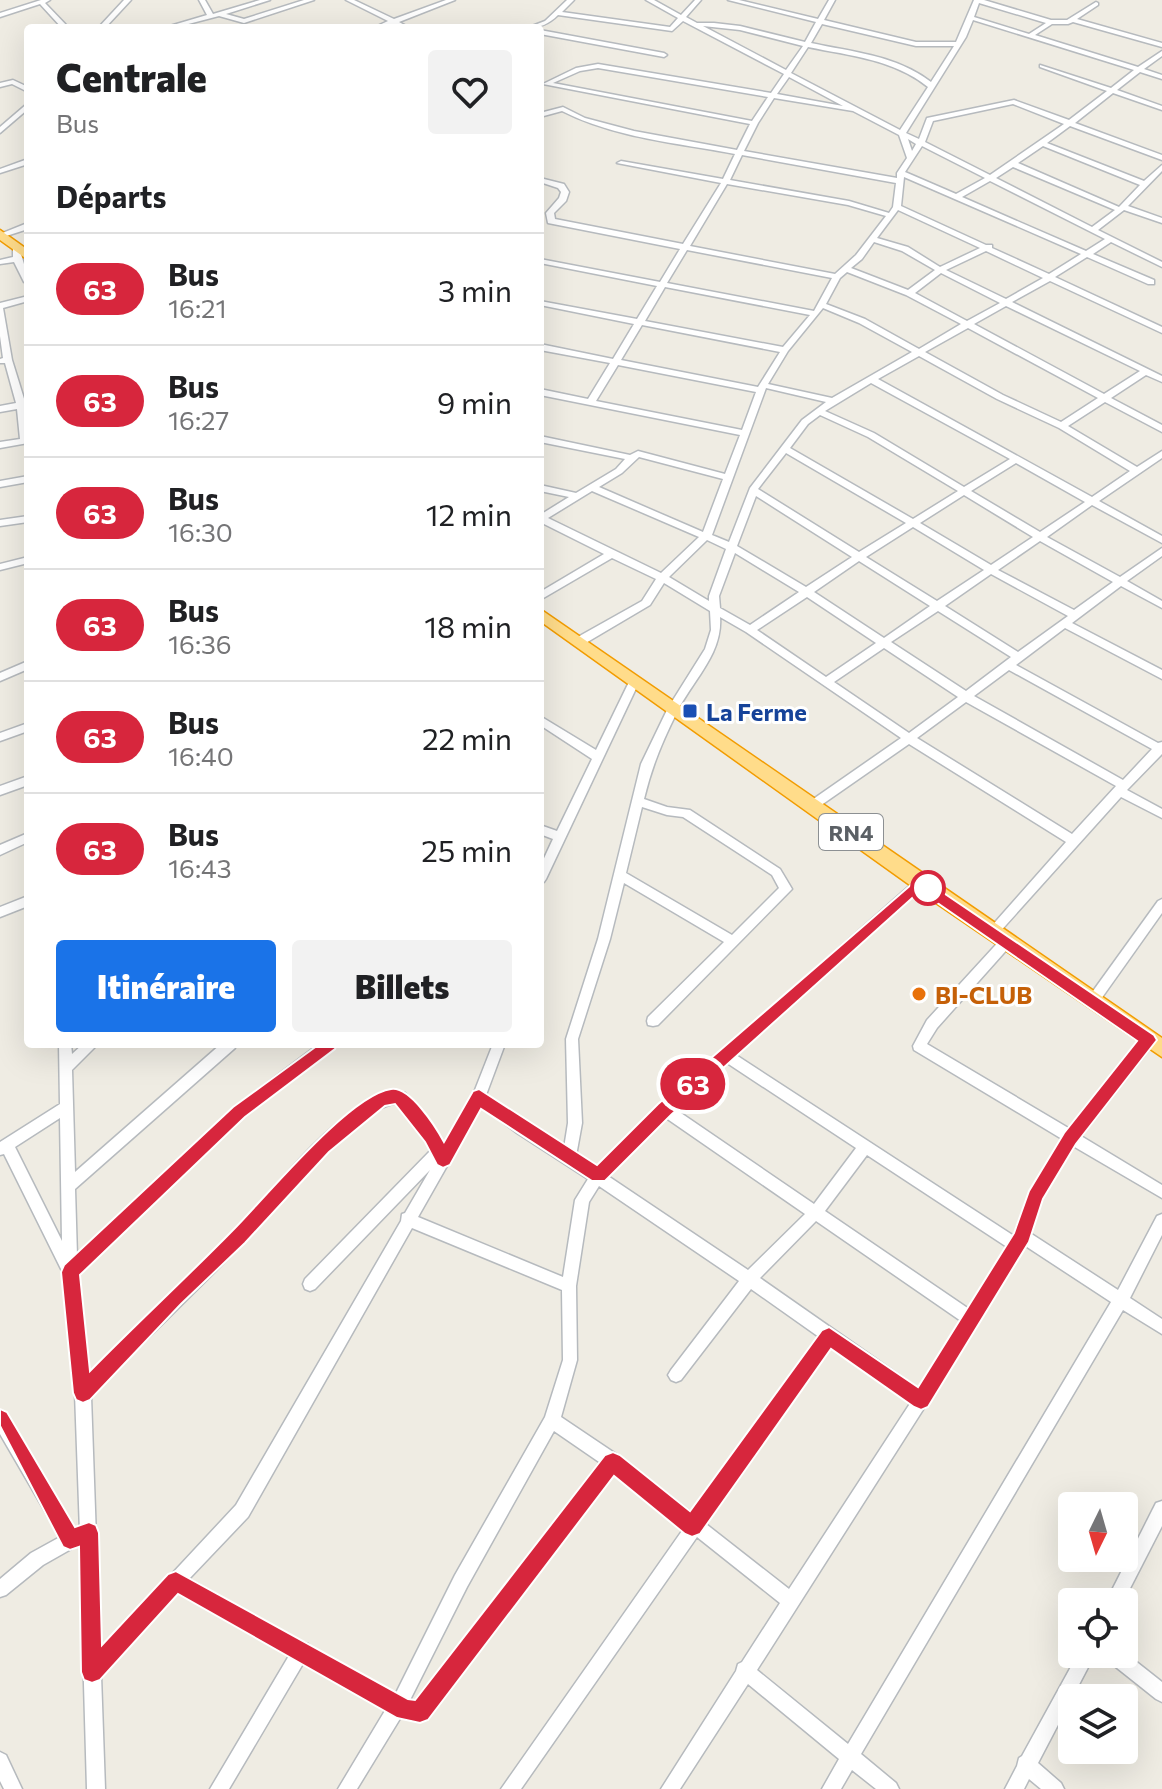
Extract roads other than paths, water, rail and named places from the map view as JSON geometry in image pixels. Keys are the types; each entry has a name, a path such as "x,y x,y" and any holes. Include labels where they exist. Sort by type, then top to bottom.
{"highway":[{"path":"1,235 20,255"},
{"name":"RN4","path":"544,617 920,883 1155,1044"}],"street":[{"path":"104,24 125,0"},
{"path":"202,0 210,15"},
{"path":"180,24 267,0"},
{"path":"277,0 289,7"},
{"path":"249,24 311,0"},
{"path":"349,0 399,24"},
{"path":"427,0 439,5"},
{"path":"386,24 452,0"},
{"path":"541,24 571,0"},
{"path":"649,0 885,125 1162,265"},
{"path":"557,13 669,30 675,28 698,0"},
{"path":"731,0 916,44 956,44"},
{"path":"591,402 726,180 754,123 806,45 830,0"},
{"path":"902,133 933,87 972,18 977,0 1062,24 1096,4"},
{"path":"0,15 44,1 63,24"},
{"path":"219,14 244,24"},
{"path":"972,18 1162,77"},
{"path":"1073,20 1162,45"},
{"path":"1030,36 1051,22"},
{"path":"696,24 757,30 806,45 902,66 933,87"},
{"path":"544,33 664,55"},
{"path":"957,197 994,178 1043,144 1162,53"},
{"path":"754,123 546,84 589,65 859,110"},
{"path":"1042,66 1162,108"},
{"path":"0,85 12,81 24,88"},
{"path":"580,641 646,603 662,578 707,535 762,387 785,350 819,310 837,277 897,207 900,177 931,119 971,113 1008,102 1162,158"},
{"path":"0,131 24,109"},
{"path":"544,114 563,109 583,119 633,133 739,153 900,177 957,197 1151,282"},
{"path":"885,125 910,123 928,127"},
{"path":"902,133 910,157"},
{"path":"1043,144 1147,183 1162,184"},
{"path":"0,171 24,163"},
{"path":"621,163 849,203 889,215"},
{"path":"1013,164 1162,221"},
{"path":"1093,230 1122,208 1162,167"},
{"path":"544,181 561,186 565,192 563,199 550,213 551,221 837,277"},
{"path":"897,207 989,247 1162,330"},
{"path":"1,235 24,227"},
{"path":"872,239 905,249 940,270 1162,379"},
{"path":"569,1157 575,1123 572,1039 604,939 647,764 673,708 710,649 716,630 714,596 753,490 784,448 818,411 1049,278 1110,239"},
{"path":"909,293 940,270 989,247"},
{"path":"0,262 20,255"},
{"path":"544,262 819,310 862,321 1062,426 1135,470"},
{"path":"846,269 909,293 1162,429"},
{"path":"0,409 24,405 4,361 0,307 24,299"},
{"path":"544,304 785,350"},
{"path":"544,348 833,401"},
{"path":"1062,426 1146,371"},
{"path":"873,380 1162,540"},
{"path":"544,393 744,433"},
{"path":"818,411 871,435 1040,537 1162,605"},
{"path":"0,445 24,440"},
{"path":"544,440 631,458"},
{"path":"784,448 850,482 991,570 1075,615"},
{"path":"544,517 593,488 638,454 726,477"},
{"path":"827,681 1162,454"},
{"path":"750,630 860,556 1015,460"},
{"path":"0,484 24,480"},
{"path":"593,488 731,547 807,592 965,696 1162,814"},
{"path":"544,489 578,496"},
{"path":"753,490 1020,658"},
{"path":"0,523 24,520"},
{"path":"544,521 662,578 750,630 910,739 1074,841"},
{"path":"813,805 910,739 1162,551"},
{"path":"544,595 611,554"},
{"path":"0,567 24,561"},
{"path":"1064,623 1162,675"},
{"path":"1010,666 1161,749 1074,841 932,1024 919,1046 1162,1192"},
{"path":"0,677 24,667"},
{"path":"544,869 635,680"},
{"path":"0,737 24,728"},
{"path":"544,728 596,756"},
{"path":"0,791 24,782"},
{"path":"639,802 686,813 745,849 783,879 785,893 731,940 653,1021"},
{"path":"544,831 558,836"},
{"path":"0,850 24,839"},
{"path":"619,874 731,940"},
{"path":"347,1789 398,1706 461,1581 552,1420 570,1360 569,1286 582,1200 598,1176 665,1110 920,883"},
{"path":"0,912 24,903"},
{"path":"1092,1002 1162,904"},
{"path":"670,1789 971,1319 1019,1240 1035,1196 1070,1139 1155,1044"},
{"path":"65,1048 70,1272 83,1393 96,1789"},
{"path":"67,1066 87,1048"},
{"path":"70,1185 225,1048"},
{"path":"70,1272 239,1112 324,1048"},
{"path":"92,1672 242,1511 441,1155 479,1097 497,1048"},
{"path":"726,1055 865,1146 1162,1327"},
{"path":"83,1393 319,1151 379,1101 400,1097 424,1126 441,1155"},
{"path":"479,1097 504,1117 750,1278 921,1400"},
{"path":"65,1108 3,1148 70,1272"},
{"path":"665,1110 971,1319"},
{"path":"676,1375 750,1278 816,1212 865,1146"},
{"path":"310,1284 441,1155"},
{"path":"407,1219 569,1286"},
{"path":"831,1789 1120,1301 1162,1221"},
{"path":"510,1789 692,1526 829,1336"},
{"path":"0,1419 70,1539"},
{"path":"552,1420 613,1462 790,1600"},
{"path":"176,1581 415,1713 428,1705 613,1462"},
{"path":"1122,1588 1159,1521"},
{"path":"0,1589 37,1559 70,1539 89,1533"},
{"path":"219,1789 302,1650"},
{"path":"1014,1789 1079,1668"},
{"path":"1131,1668 1162,1693"},
{"path":"744,1670 890,1789"},
{"path":"0,1761 13,1789"},
{"path":"1025,1764 1055,1789"}],"place":[{"name":"La Ferme","path":"690,711"},
{"name":"BI-CLUB","path":"919,994"}]}
